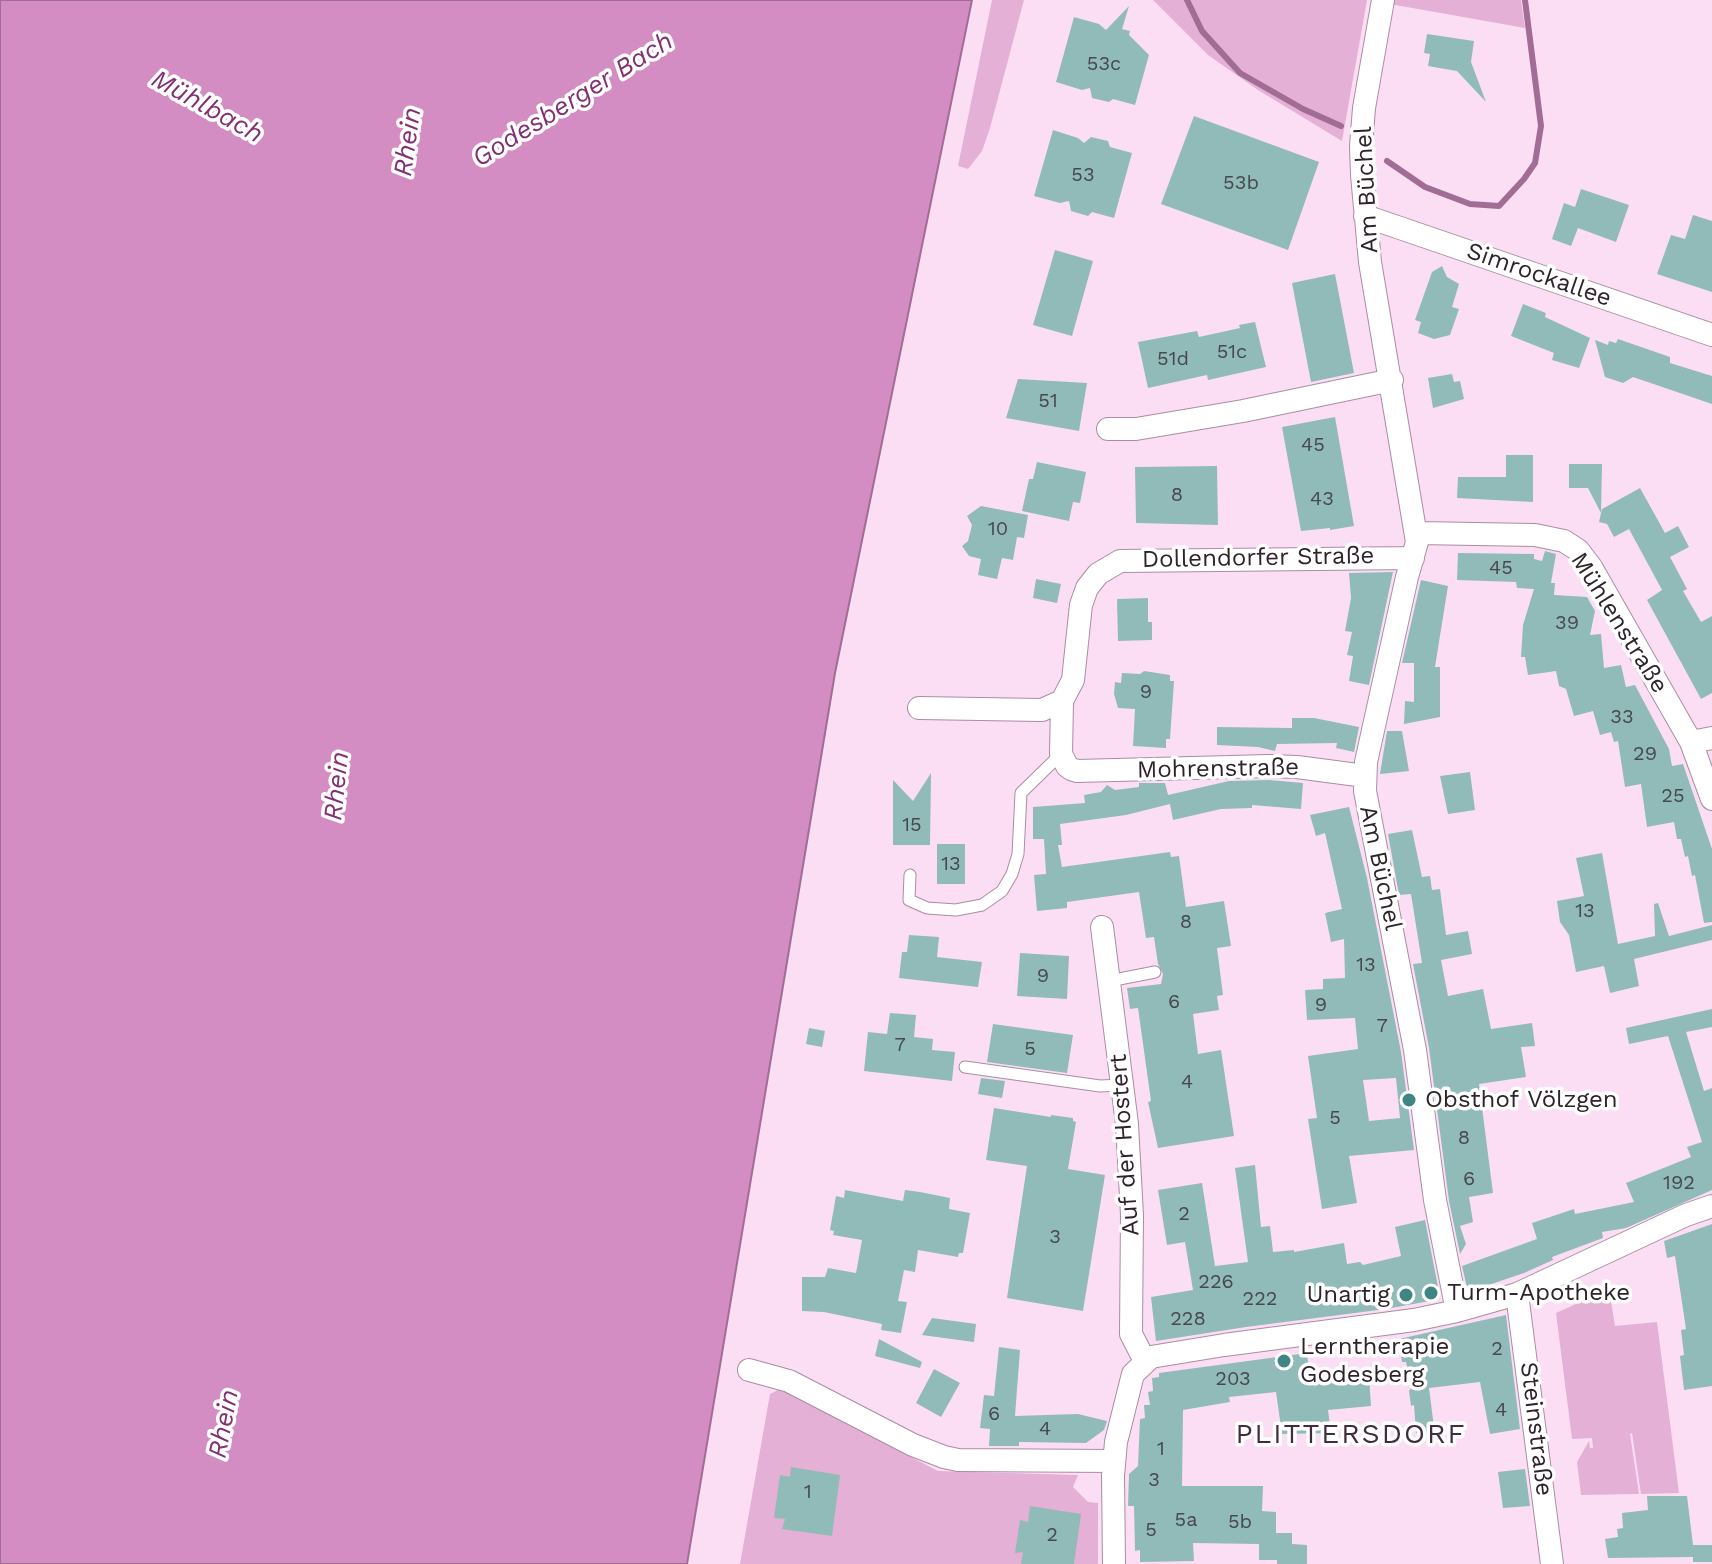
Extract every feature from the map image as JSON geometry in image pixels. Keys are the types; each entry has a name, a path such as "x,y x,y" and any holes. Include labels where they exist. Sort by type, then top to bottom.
{"street":[{"name":"Am Büchel","path":"1383,0 1366,92 1362,136 1365,216 1370,262 1417,533 1365,776 1366,806 1391,916 1415,1050 1435,1200 1457,1311"},
{"name":"Simrockallee","path":"1365,216 1712,335"},
{"path":"1108,429 1136,429 1243,411 1392,380"},
{"name":"Mühlenstraße","path":"1417,533 1535,535 1555,538 1571,545 1591,567 1701,740 1712,799"},
{"name":"Dollendorfer Straße","path":"1066,762 1062,701 1073,680 1083,596 1098,574 1111,564 1130,560 1413,558"},
{"path":"919,708 1042,710 1062,701"},
{"name":"Mohrenstraße","path":"1066,762 1084,771 1283,767 1365,776"},
{"name":"Auf der Hostert","path":"1102,927 1123,1085 1132,1215 1131,1334 1145,1361"},
{"path":"1114,1564 1113,1461 1133,1374 1145,1361 1194,1349 1414,1320 1457,1311 1517,1294 1686,1215 1712,1206"},
{"name":"Steinstraße","path":"1517,1294 1552,1564"},
{"path":"749,1370 789,1381 913,1445 944,1457 958,1460 1113,1461"}],"lane":[{"path":"910,875 909,900 927,908 956,910 982,905 1002,891 1012,874 1018,854 1021,793 1066,762"},
{"path":"1109,981 1155,972"},
{"path":"965,1067 1100,1086 1123,1085"}],"shaded area":[{"path":"992,0 1024,0 990,128 982,151 968,169 958,166"},
{"path":"1153,0 1367,0 1342,141 1258,90 1208,55"},
{"path":"1385,0 1521,0 1525,28 1384,3"},
{"path":"1609,1289 1615,1326 1657,1322 1679,1493 1641,1494 1632,1433 1639,1494 1581,1495 1577,1462 1589,1441 1590,1448 1593,1448 1592,1438 1572,1439 1556,1313"},
{"path":"780,1389 938,1471 1078,1475 1073,1487 1088,1502 1098,1503 1098,1564 740,1564 770,1394"}],"water":[{"path":"0,0 972,0 835,673 687,1564 0,1564"}],"building":[{"path":"1129,6 1122,29 1130,31 1129,35 1149,55 1135,105 1092,98 1090,88 1082,90 1056,82 1074,17 1099,24 1106,30"},
{"path":"1427,34 1474,41 1471,62 1486,102 1457,71 1428,66 1430,54 1424,53"},
{"path":"1194,116 1319,162 1288,250 1161,204"},
{"path":"1053,130 1084,143 1091,137 1108,141 1110,147 1132,153 1114,218 1092,212 1088,216 1071,211 1069,201 1060,203 1034,196"},
{"path":"1581,189 1629,205 1616,242 1578,228 1571,246 1552,239 1564,203 1575,207"},
{"path":"1693,215 1712,221 1712,292 1657,274 1671,235 1685,239"},
{"path":"1055,250 1093,261 1072,336 1033,325"},
{"path":"1442,266 1447,277 1459,284 1452,307 1459,309 1450,335 1434,339 1418,333 1421,322 1415,320 1432,272"},
{"path":"1335,274 1354,373 1311,382 1292,283"},
{"path":"1523,304 1590,338 1579,368 1552,360 1554,353 1511,336"},
{"path":"1255,322 1266,367 1208,380 1207,375 1148,388 1138,342 1197,331 1199,337"},
{"path":"1618,339 1670,357 1670,363 1712,376 1712,404 1633,377 1623,383 1605,377 1595,340 1608,345 1609,341 1616,343"},
{"path":"1452,374 1454,382 1460,381 1464,399 1433,408 1428,378"},
{"path":"1018,379 1087,383 1079,431 1006,418"},
{"path":"1335,417 1354,526 1301,531 1282,427"},
{"path":"1506,455 1533,455 1533,502 1457,498 1458,477 1506,477"},
{"path":"1037,462 1086,472 1080,503 1073,502 1069,521 1022,511 1029,479 1033,479"},
{"path":"1569,464 1602,464 1601,513 1588,488 1569,488"},
{"path":"1217,466 1218,525 1136,523 1135,467"},
{"path":"1640,488 1665,533 1678,526 1689,547 1670,557 1687,589 1683,591 1701,622 1712,616 1712,693 1701,699 1647,600 1662,590 1629,529 1614,537 1607,524 1599,522 1602,509"},
{"path":"981,506 1028,515 1024,538 1017,537 1013,560 1002,558 997,579 978,575 981,559 969,556 962,546 968,541 972,525 967,516"},
{"path":"1545,551 1556,554 1551,583 1555,583 1554,595 1587,597 1595,611 1590,635 1601,634 1604,668 1621,665 1626,687 1635,685 1669,749 1672,766 1683,764 1712,849 1712,922 1704,923 1695,875 1692,876 1681,839 1677,839 1674,822 1647,827 1641,784 1625,787 1618,741 1614,742 1611,732 1600,735 1593,711 1574,716 1566,689 1559,686 1556,671 1528,675 1525,657 1521,657 1523,625 1534,589 1517,588 1516,582 1457,580 1458,553 1534,554 1534,559 1542,561"},
{"path":"1393,572 1369,685 1349,681 1353,656 1347,655 1352,632 1345,631 1351,598 1349,573"},
{"path":"1036,579 1061,584 1057,603 1033,598"},
{"path":"1421,580 1448,586 1435,667 1440,667 1440,717 1404,724 1405,701 1414,702 1414,663 1402,663"},
{"path":"1148,598 1152,640 1118,641 1117,599"},
{"path":"1144,671 1170,675 1170,681 1174,681 1170,739 1166,739 1166,748 1133,746 1135,709 1118,708 1114,694 1115,682 1121,683 1122,673 1140,674"},
{"path":"1292,718 1314,718 1359,727 1354,752 1336,748 1337,743 1277,744 1275,751 1217,745 1217,727 1292,728"},
{"path":"1387,731 1402,731 1409,771 1380,774"},
{"path":"1470,772 1475,810 1448,814 1440,776"},
{"path":"931,773 930,845 893,845 893,780 913,801"},
{"path":"1229,781 1303,783 1301,809 1252,805 1252,808 1221,809 1173,820 1170,804 1126,815 1060,824 1062,845 1058,845 1062,867 1170,852 1171,857 1179,856 1186,907 1224,901 1231,946 1217,948 1223,995 1217,996 1219,1010 1193,1014 1198,1054 1221,1050 1234,1136 1158,1148 1148,1102 1151,1101 1138,1008 1130,1009 1127,988 1161,984 1163,974 1158,964 1154,937 1146,938 1139,892 1067,902 1067,908 1037,911 1034,875 1046,874 1044,839 1033,839 1033,807 1085,803 1084,795 1101,792 1107,785 1115,790 1139,787 1139,783 1165,783 1168,795"},
{"path":"1349,807 1367,878 1401,1052 1414,1150 1349,1156 1357,1203 1322,1209 1308,1119 1317,1118 1308,1056 1358,1049 1355,1018 1307,1020 1305,990 1323,989 1323,979 1345,978 1344,939 1331,942 1325,913 1342,909 1325,833 1316,836 1310,815","holes":["1396,1078 1400,1118 1369,1121 1363,1080"]},
{"path":"1412,830 1422,877 1430,876 1432,890 1440,889 1446,935 1468,931 1472,954 1441,960 1448,996 1483,989 1491,1029 1532,1023 1535,1046 1521,1047 1526,1077 1479,1084 1493,1193 1469,1197 1473,1222 1460,1226 1466,1244 1460,1254 1413,964 1422,963 1411,894 1399,895 1388,834"},
{"path":"937,844 965,844 965,884 937,884"},
{"path":"1602,853 1618,944 1655,936 1654,904 1658,903 1669,936 1712,925 1712,940 1634,959 1639,986 1610,993 1604,966 1576,972 1569,935 1560,922 1557,901 1584,896 1576,858"},
{"path":"909,935 939,937 937,957 982,962 978,987 899,978 902,952 907,952"},
{"path":"1020,953 1069,956 1067,999 1017,996"},
{"path":"1712,1009 1712,1027 1686,1032 1704,1091 1712,1088 1712,1190 1626,1228 1602,1232 1603,1238 1552,1257 1553,1260 1524,1273 1468,1292 1462,1266 1537,1239 1532,1223 1574,1209 1575,1214 1634,1202 1626,1183 1691,1157 1687,1147 1702,1142 1668,1036 1629,1044 1626,1028"},
{"path":"890,1013 916,1015 914,1037 933,1039 932,1050 955,1052 952,1081 864,1071 868,1032 887,1034"},
{"path":"993,1024 1073,1035 1067,1073 987,1062"},
{"path":"809,1028 825,1031 822,1047 806,1044"},
{"path":"981,1078 1005,1081 1002,1098 978,1094"},
{"path":"994,1108 1073,1118 1076,1122 1068,1169 1105,1175 1083,1311 1007,1298 1027,1166 986,1160"},
{"path":"1255,1165 1261,1227 1270,1226 1273,1252 1294,1252 1344,1243 1347,1264 1360,1262 1363,1265 1401,1256 1395,1227 1425,1220 1439,1292 1435,1300 1156,1341 1151,1297 1193,1290 1185,1242 1167,1245 1158,1190 1202,1183 1215,1266 1248,1262 1235,1168"},
{"path":"845,1190 903,1201 905,1190 920,1192 950,1198 949,1209 970,1213 963,1253 959,1253 958,1257 918,1250 915,1272 904,1270 898,1301 907,1302 901,1333 881,1330 882,1324 824,1312 802,1311 802,1277 825,1277 828,1268 856,1273 862,1240 833,1235 834,1231 830,1230 836,1196 844,1198"},
{"path":"1712,1224 1712,1386 1684,1390 1680,1356 1684,1355 1681,1330 1686,1329 1675,1256 1667,1258 1664,1241"},
{"path":"1506,1315 1520,1429 1490,1434 1480,1382 1429,1388 1435,1435 1416,1433 1414,1405 1411,1406 1409,1391 1412,1387 1406,1362 1402,1362 1399,1339"},
{"path":"932,1318 976,1324 974,1342 922,1335"},
{"path":"879,1339 922,1362 920,1368 875,1356"},
{"path":"999,1347 1020,1350 1015,1416 1078,1414 1107,1421 1104,1430 1086,1443 1019,1442 1019,1446 989,1446 990,1429 980,1428 984,1395 994,1396"},
{"path":"1307,1353 1310,1380 1369,1376 1371,1406 1328,1410 1331,1433 1282,1434 1276,1392 1229,1397 1230,1402 1183,1410 1182,1486 1263,1486 1262,1511 1276,1512 1276,1533 1292,1533 1292,1544 1307,1545 1307,1564 1277,1564 1277,1560 1259,1560 1259,1544 1193,1543 1194,1561 1140,1562 1140,1550 1135,1551 1134,1506 1128,1506 1129,1474 1138,1466 1140,1419 1145,1418 1144,1405 1150,1405 1148,1392 1153,1391 1152,1378 1159,1377 1159,1373"},
{"path":"934,1369 960,1383 941,1417 916,1403"},
{"path":"791,1467 840,1475 832,1536 782,1529 785,1519 774,1518 780,1475 790,1477"},
{"path":"1525,1469 1530,1506 1503,1508 1498,1472"},
{"path":"1647,1496 1687,1496 1693,1545 1712,1545 1712,1562 1693,1562 1693,1557 1608,1558 1605,1539 1618,1537 1617,1529 1623,1528 1622,1513 1648,1510"},
{"path":"1030,1506 1081,1514 1074,1564 1021,1564 1023,1552 1015,1553 1020,1520 1028,1522"}],"waterway":[{"name":"Godesberger Bach","path":"1187,0 1202,31 1240,73 1303,109 1341,126"},
{"name":"Godesberger Bach","path":"1387,161 1425,187 1470,204 1499,206 1524,179 1535,163 1541,126 1525,0"}],"place":[{"name":"Obsthof Völzgen","path":"1409,1100"},
{"name":"Turm-Apotheke","path":"1431,1293"},
{"name":"Unartig","path":"1406,1295"},
{"name":"Lerntherapie Godesberg","path":"1284,1361"}],"district":[{"name":"PLITTERSDORF","path":"1351,1435"}],"water label":[{"name":"Mühlbach","path":"207,107"},
{"name":"Rhein","path":"408,142"},
{"name":"Rhein","path":"337,786"},
{"name":"Rhein","path":"224,1424"}]}
